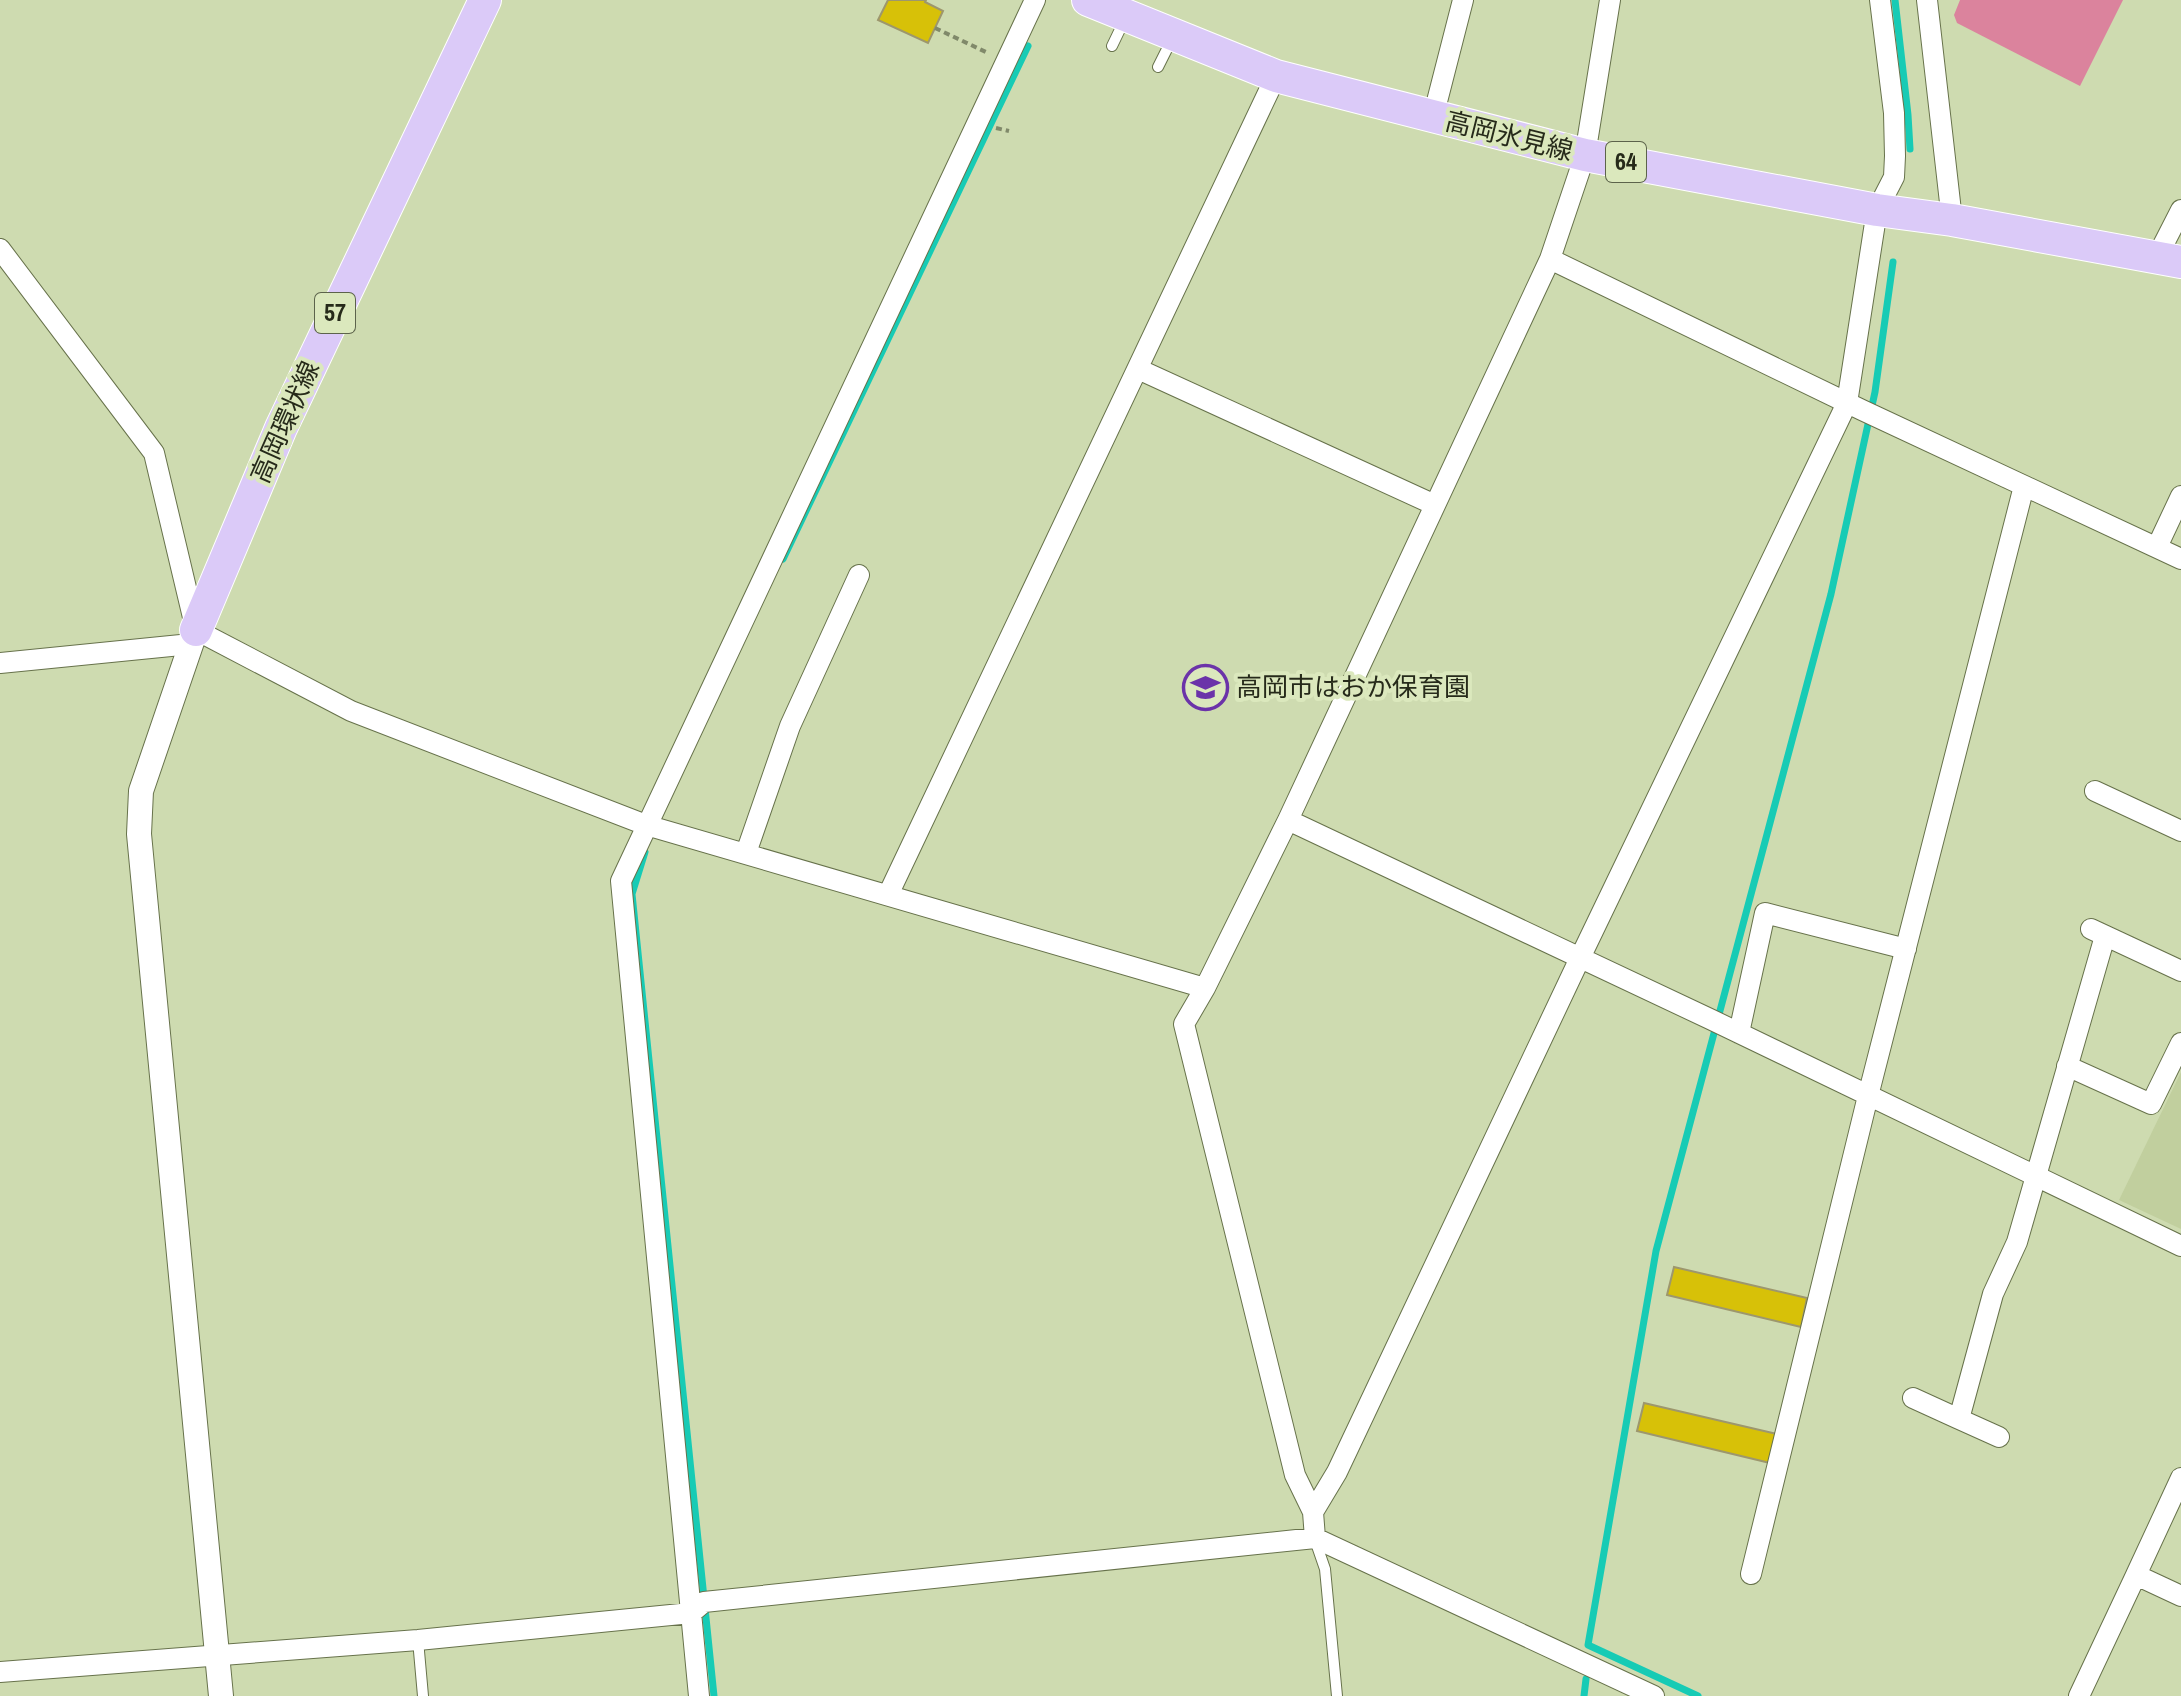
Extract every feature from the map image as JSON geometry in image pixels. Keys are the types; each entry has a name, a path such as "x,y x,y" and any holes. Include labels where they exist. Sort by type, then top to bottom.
{"main road":[{"name":"高岡環状線","path":"194,637 281,428 485,0"},
{"name":"高岡氷見線","path":"1088,0 1276,76 1585,155 1877,210 1952,220 2169,259"}],"street":[{"path":"1433,117 1463,0"},
{"path":"1315,1538 1313,1512 1295,1475 1184,1024 1288,820 1550,259 1585,155 1610,0"},
{"path":"1313,1512 1337,1472 1580,958 1855,407 1877,210 1894,177 1894,113 1880,0"},
{"path":"1927,0 1952,220"},
{"path":"699,1696 698,1607 621,881 966,132 1005,61 1027,12"},
{"path":"888,895 1276,76"},
{"path":"2169,259 2181,210"},
{"path":"0,249 154,453 194,637 141,791 139,834 221,1696"},
{"path":"1550,259 1855,407 2181,559"},
{"path":"1138,369 1435,505"},
{"path":"1751,1574 1868,1096 2024,486"},
{"path":"2157,547 2181,496"},
{"path":"746,853 790,726 859,575"},
{"path":"0,663 194,637 351,711 648,825 1205,988"},
{"path":"2095,791 2181,831"},
{"path":"1288,820 2181,1246"},
{"path":"1735,1031 1765,913 1906,949"},
{"path":"1959,1419 1993,1294 2017,1242 2067,1066 2098,932 2181,971"},
{"path":"2067,1066 2151,1104 2181,1043"},
{"path":"1913,1398 1999,1437"},
{"path":"2079,1696 2181,1478"},
{"path":"0,1672 418,1640 698,1607 734,1599 1315,1538 1654,1696"},
{"path":"2136,1575 2181,1596"}],"lane":[{"path":"1112,46 1126,16"},
{"path":"1158,67 1174,35"},
{"path":"1315,1538 1325,1569 1337,1696"},
{"path":"418,1640 423,1696"}],"path":[{"path":"935,28 1005,61"}],"shaded area":[{"path":"1960,0 2123,0 2080,86 1957,23 1954,15"},
{"path":"2181,1072 2181,1229 2119,1200"}],"building":[{"path":"888,0 926,0 943,11 928,43 878,20"},
{"path":"1674,1267 1807,1298 1801,1327 1667,1295"},
{"path":"1644,1403 1777,1434 1770,1463 1637,1431"}],"waterway":[{"path":"1895,0 1910,149"},
{"path":"783,559 1028,46"},
{"path":"1698,1696 1588,1645 1656,1251 1831,594 1875,392 1893,262"},
{"path":"645,852 632,894 714,1696"},
{"path":"1584,1696 1586,1679"}],"place":[{"name":"高岡市はおか保育園","path":"1205,687"}]}
